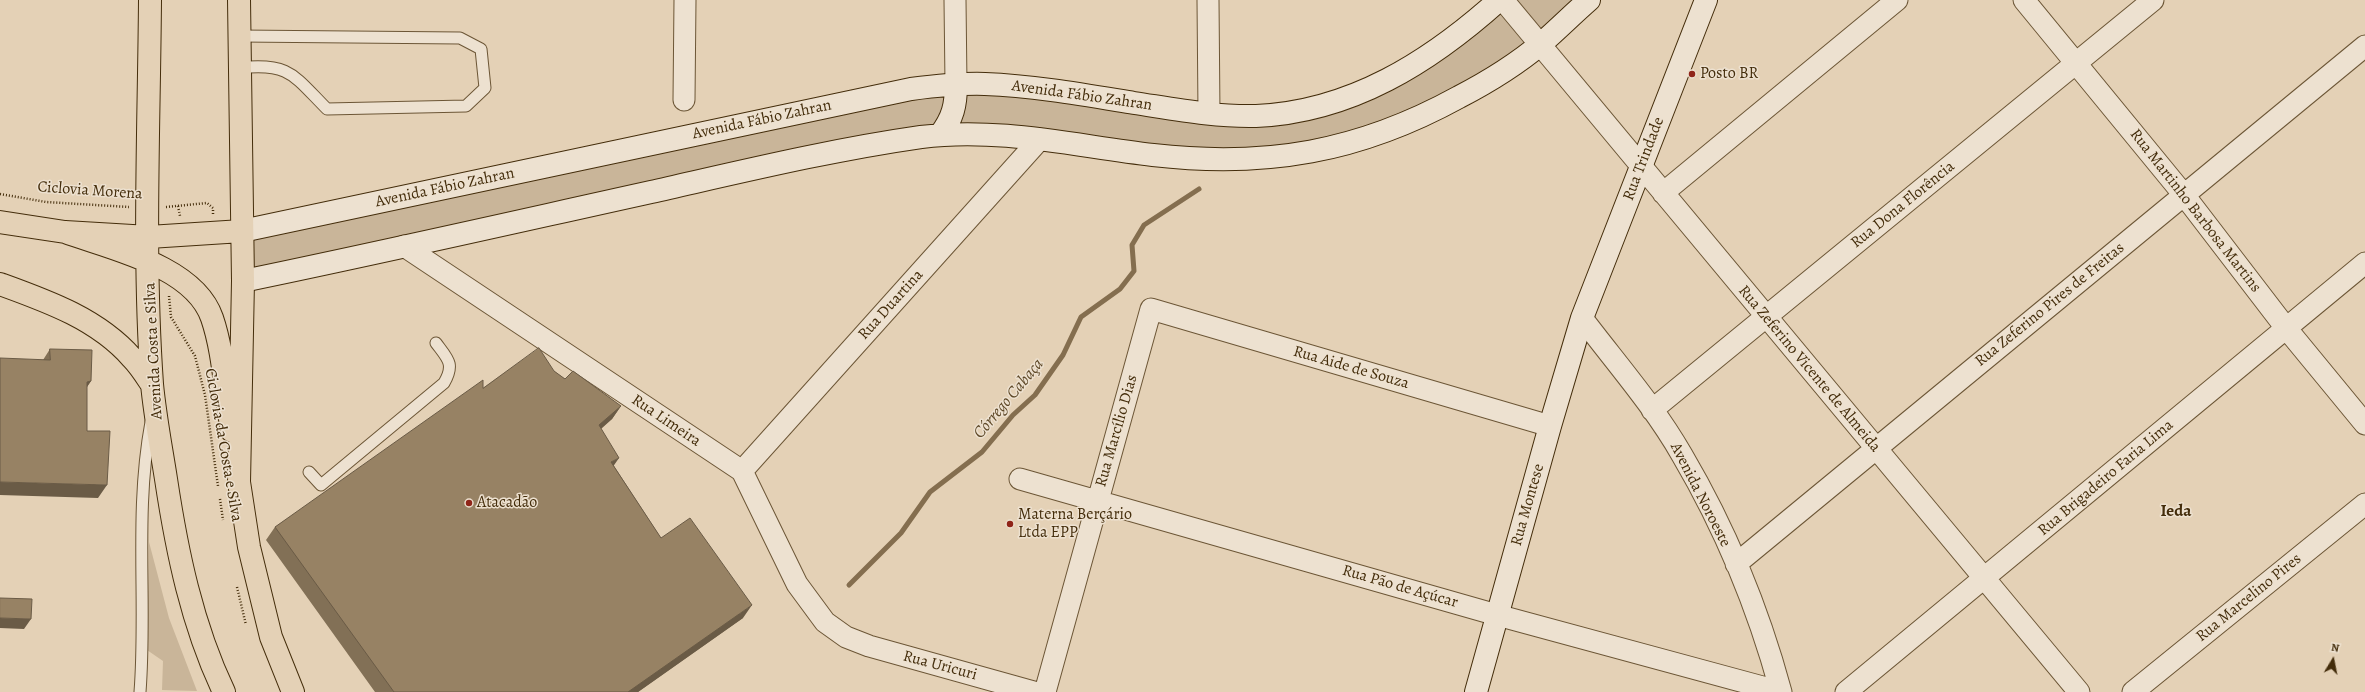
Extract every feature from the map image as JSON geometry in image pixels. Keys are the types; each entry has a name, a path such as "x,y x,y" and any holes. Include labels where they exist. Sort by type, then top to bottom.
{"main road":[{"name":"Avenida Costa e Silva","path":"150,0 149,262 154,393 175,538 190,596 224,690"},
{"path":"238,468 242,400 243,282 239,0"},
{"name":"Avenida Fábio Zahran","path":"0,222 65,232 149,237 242,231 775,116 910,89 956,84 985,84 1055,91 1209,113 1254,116 1289,113 1355,96 1414,67 1478,19 1499,0"},
{"path":"243,282 806,157 940,135 1012,135 1154,155 1232,161 1310,153 1350,144 1398,128 1481,85 1540,45 1589,0"},
{"name":"Rua Trindade","path":"1582,318 1706,0"},
{"path":"940,135 951,121 954,111 956,84"},
{"path":"65,232 149,262 179,276 196,292 211,316 216,335 238,468 249,547 271,637 291,690"},
{"path":"0,284 29,294 75,314 109,336 132,358 154,393"},
{"path":"0,288 29,294"},
{"name":"Rua Montese","path":"1476,692 1550,426 1582,318"}],"street":[{"path":"684,100 685,0"},
{"path":"955,0 956,84"},
{"path":"1208,0 1209,113"},
{"name":"Rua Zeferino Vicente de Almeida","path":"1503,0 1875,449 2079,692"},
{"path":"1663,193 1897,0"},
{"name":"Rua Martinho Barbosa Martins","path":"2024,0 2184,194 2286,328 2365,424"},
{"name":"Rua Dona Florência","path":"1652,410 2153,0"},
{"name":"Rua Zeferino Pires de Freitas","path":"1736,564 2365,46"},
{"name":"Rua Duartina","path":"742,472 1040,138"},
{"name":"Rua Limeira","path":"404,246 742,472"},
{"name":"Rua Brigadeiro Faria Lima","path":"1846,692 2365,263"},
{"name":"Rua Aide de Souza","path":"1151,309 1550,426"},
{"name":"Rua Marcílio Dias","path":"1045,692 1151,309"},
{"name":"Avenida Noroeste","path":"1582,318 1652,410 1682,454 1736,564 1772,660 1781,692"},
{"name":"Rua Uricuri","path":"742,472 797,584 825,622 846,637 869,646 1034,692"},
{"name":"Rua Pão de Açúcar","path":"1020,479 1497,615 1781,692"},
{"name":"Rua Marcelino Pires","path":"2133,692 2365,504"}],"lane":[{"path":"239,68 264,65 291,72 327,109 466,106 485,88 481,49 460,38 240,36"},
{"path":"309,472 321,485 444,383 451,372 449,361 436,343"},
{"path":"140,692 140,546 143,462 154,393"}],"path":[{"name":"Ciclovia Morena","path":"0,194 77,205 149,208 178,206 184,234"},
{"name":"Ciclovia da Costa e Silva","path":"179,276 169,291 171,317 195,356 205,395 224,522"},
{"path":"236,584 242,615 248,629"}],"shaded area":[{"path":"1509,0 1575,0 1539,35"},
{"path":"1500,9 1529,40 1480,78 1350,139 1232,154 1009,128 248,274 248,239 908,97 982,90 1189,119 1355,106 1420,75"},
{"path":"149,542 169,618 197,691 162,690 163,661 147,650"}],"building":[{"name":"Atacadão","path":"539,348 554,371 565,379 573,371 621,406 599,425 619,458 611,462 661,538 690,518 752,605 628,692 394,692 275,527 483,380 483,388"},
{"path":"50,349 92,350 91,381 87,382 87,431 110,431 107,485 0,482 0,358 50,360"},
{"path":"0,598 32,599 31,619 0,618"}],"waterway":[{"name":"Córrego Cabaça","path":"849,585 901,533 930,492 982,452 1013,415 1035,395 1063,355 1081,317 1120,289 1134,271 1132,245 1144,225 1199,189"}],"place":[{"name":"Posto BR","path":"1692,74"},
{"name":"Atacadão","path":"469,503"},
{"name":"Materna Berçário Ltda EPP","path":"1010,524"}],"district":[{"name":"Ieda","path":"2176,512"}]}
